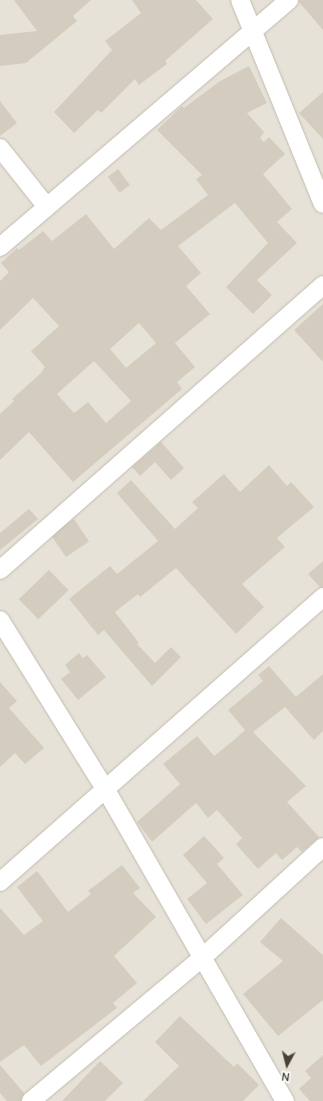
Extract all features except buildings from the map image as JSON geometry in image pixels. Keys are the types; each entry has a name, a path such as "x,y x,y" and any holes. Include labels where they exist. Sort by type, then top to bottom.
{"street":[{"path":"240,0 323,204"},
{"path":"0,247 289,0"},
{"path":"0,148 47,207"},
{"path":"0,570 323,285"},
{"path":"0,882 323,597"},
{"path":"0,620 106,790 285,1101"},
{"path":"31,1101 202,958 323,847"}],"shaded area":[{"path":"0,0 323,0 323,1101 0,1101"}]}
